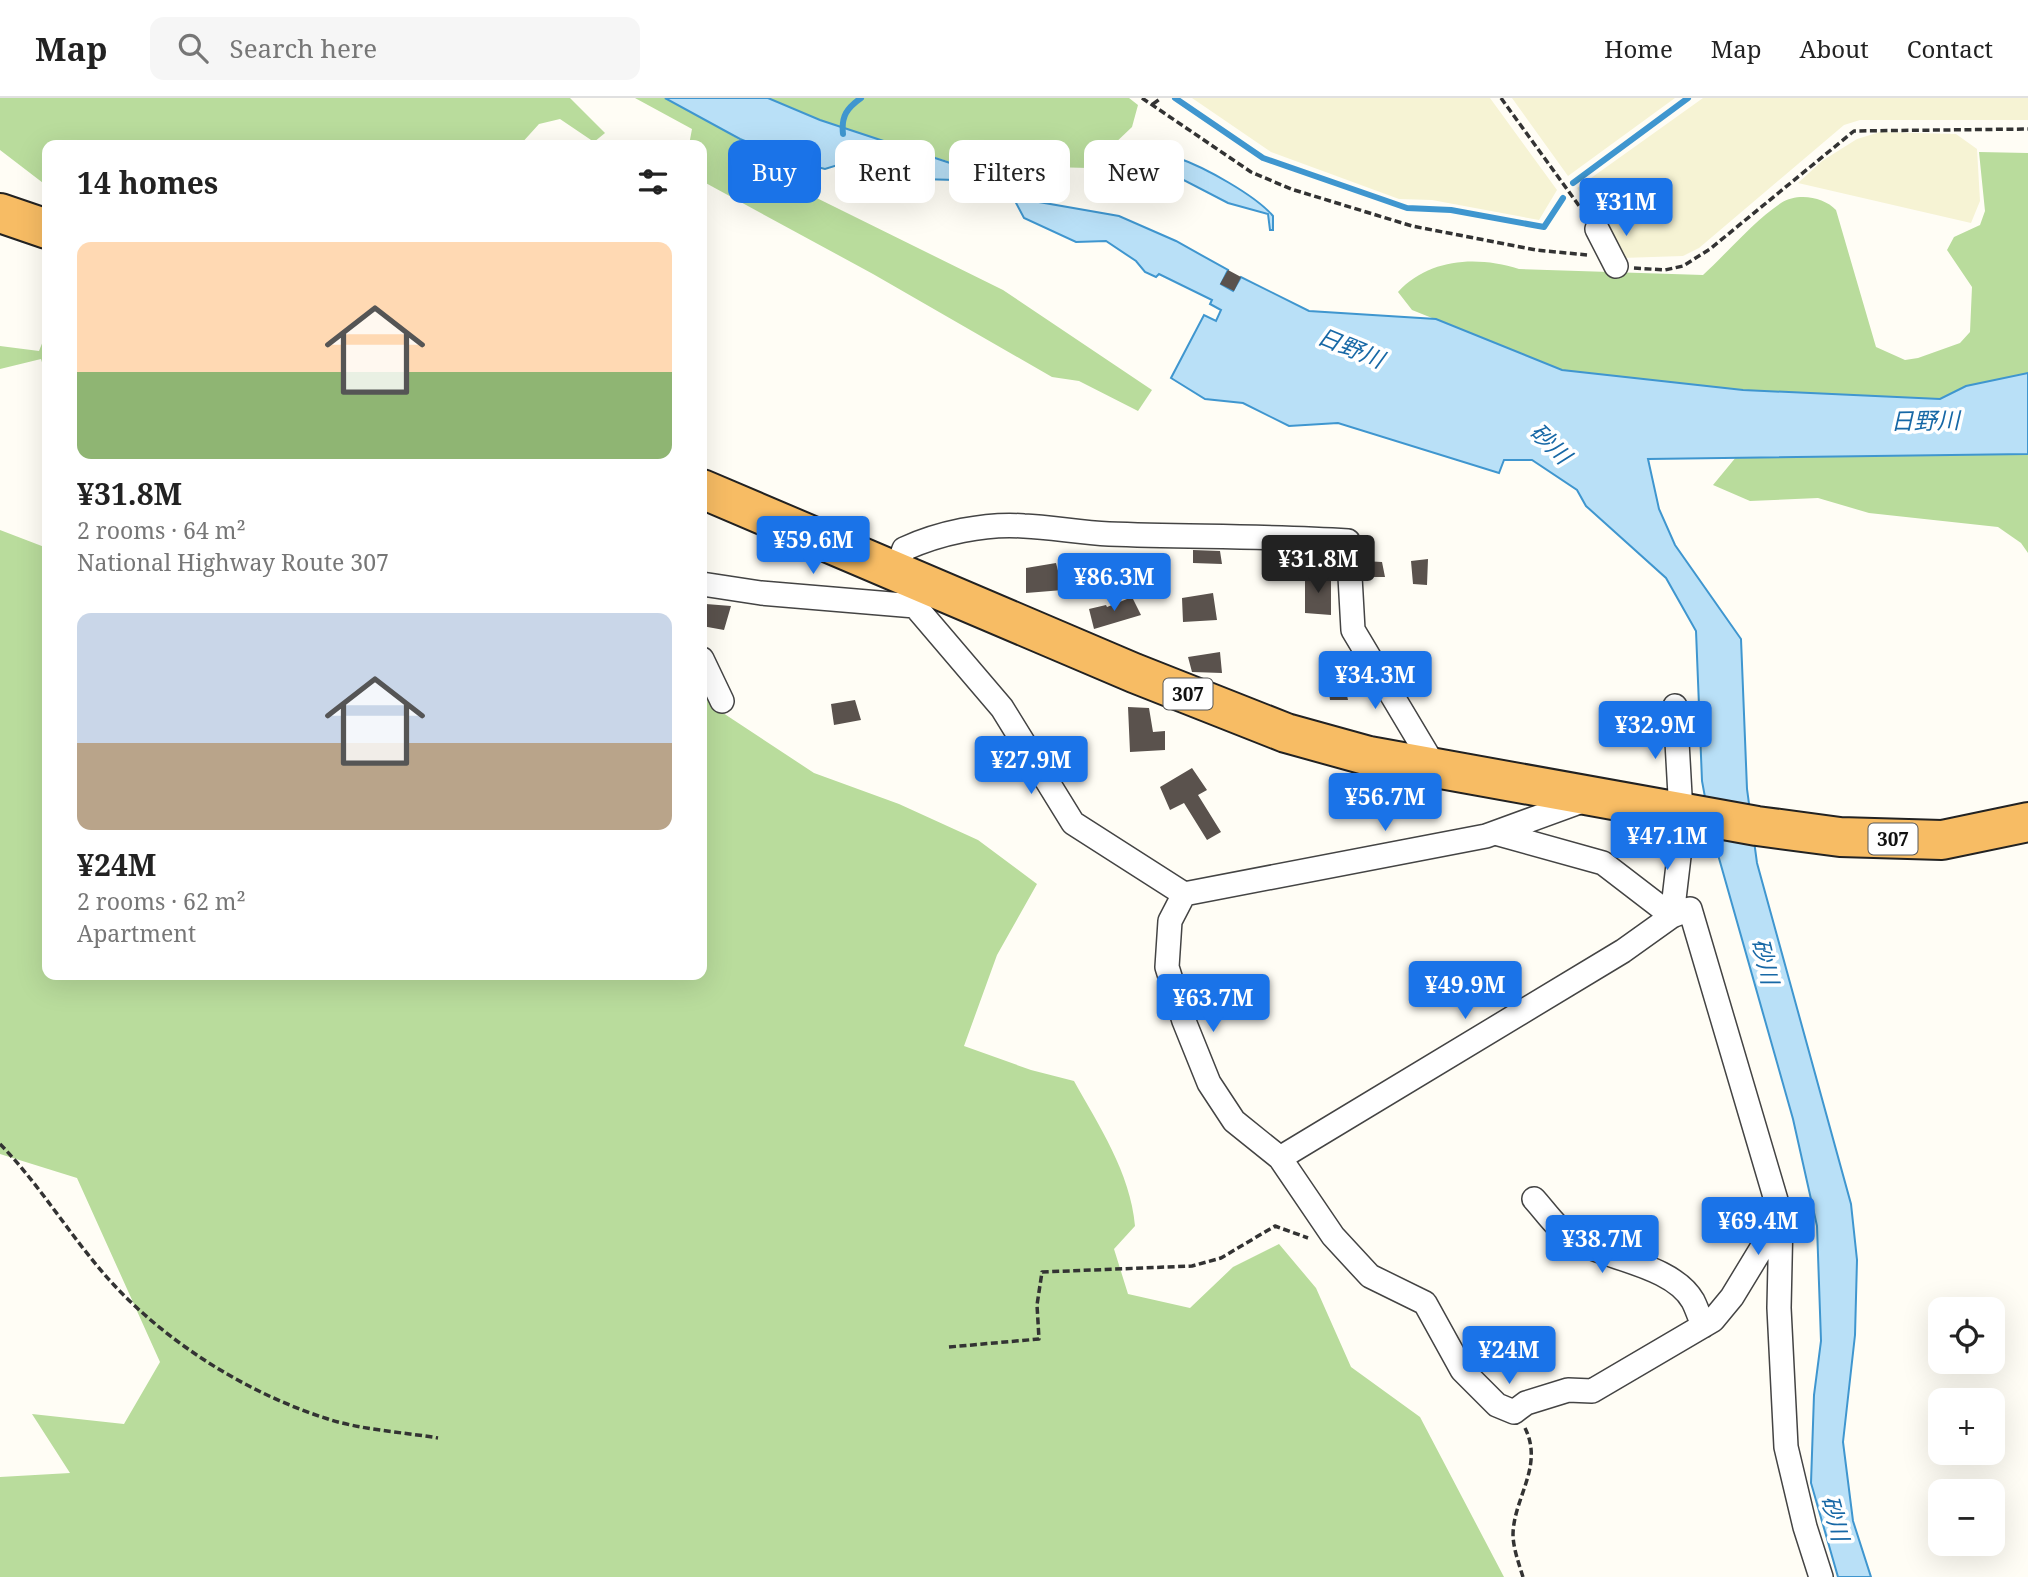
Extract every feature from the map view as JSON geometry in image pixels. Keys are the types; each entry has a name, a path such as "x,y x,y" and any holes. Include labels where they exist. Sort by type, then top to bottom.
{"highway":[{"path":"0,213 42,227"},
{"name":"307","path":"707,491 910,587 1286,733 1369,756 1592,797 1688,819 1840,837 1942,840 2028,822"}],"street":[{"path":"1597,229 1616,266"},
{"path":"1436,769 1353,631 1348,541 1252,535 1107,534 1021,525 971,529 924,540 904,550 910,587 1002,708 1073,823 1184,894 1494,833 1592,797"},
{"path":"707,585 761,593 910,587"},
{"path":"707,670 722,701"},
{"path":"1675,706 1677,774 1688,819 1681,912 1781,1217 1779,1308 1786,1447 1805,1527 1821,1577"},
{"path":"1494,833 1603,863 1681,912"},
{"path":"1184,894 1170,921 1167,967 1184,1021 1209,1083 1234,1121 1280,1158 1333,1236 1370,1276 1425,1303 1462,1370 1497,1405 1514,1412 1526,1403 1568,1390 1592,1391 1703,1326 1732,1297 1781,1217"},
{"path":"1280,1158 1623,951 1681,912"},
{"path":"1534,1199 1570,1237 1605,1253 1639,1262 1671,1281 1692,1299 1703,1326"}],"path":[{"path":"1142,98 1251,172 1291,189 1412,226 1536,250 1592,255 1616,266 1665,270 1683,266 1710,250 1854,131 2028,129"},
{"path":"1153,104 1161,98"},
{"path":"1501,98 1597,229"},
{"path":"0,1144 114,1284 157,1325 216,1367 274,1397 329,1420 438,1438"},
{"path":"949,1347 1039,1339 1037,1305 1042,1272 1192,1266 1221,1258 1275,1226 1312,1240 1333,1236"},
{"path":"1514,1412 1527,1431 1532,1451 1531,1472 1517,1508 1513,1536 1522,1577"}],"shaded area":[{"path":"1192,98 1490,98 1557,190 1539,220 1432,200 1399,199 1271,152"},
{"path":"1512,98 1675,98 1568,176"},
{"path":"1703,98 2028,98 2028,120 1860,120 1844,125 1699,248 1683,256 1622,258 1577,188"},
{"path":"1880,132 1956,134 1977,149 1980,201 1971,223 1798,183 1822,161 1857,139"}],"green space":[{"path":"0,98 570,98 605,133 596,140 591,140 560,119 539,124 525,140 42,140 42,182 0,150"},
{"path":"635,98 674,98 739,140 728,140 728,195 707,184 707,140 690,140 692,129"},
{"path":"763,98 1129,98 1138,105 1132,127 1118,140 1084,140 1084,168 1070,168 1070,140 949,140 949,162 935,157 935,140 880,140 791,112"},
{"path":"1979,152 2028,153 2028,373 1966,386 1940,399 1743,390 1562,370 1412,310 1398,292 1424,272 1439,266 1471,262 1487,262 1519,269 1703,275 1771,210 1788,200 1803,197 1818,199 1836,210 1876,347 1905,360 1918,358 1960,343 1970,332 1972,287 1947,250 1954,237 1980,225 1985,211"},
{"path":"821,200 1003,290 1152,390 1138,411 1079,381 1052,377 742,203 821,203"},
{"path":"42,344 42,362 41,359 0,369 0,346 39,351"},
{"path":"2028,435 2028,553 2021,543 1998,527 1869,513 1818,498 1750,501 1713,485 1746,445"},
{"path":"0,530 42,546 42,980 707,980 707,689 720,711 814,773 899,804 978,840 1037,884 997,955 964,1046 1031,1070 1074,1081 1112,1150 1132,1206 1135,1226 1114,1249 1128,1294 1190,1308 1233,1267 1279,1244 1316,1288 1351,1367 1420,1417 1504,1577 0,1577 0,1477 70,1473 32,1414 124,1424 160,1362 77,1178 0,1154"}],"water":[{"path":"665,98 768,98 820,120 881,140 835,140 835,166 825,169 821,168 821,140 740,139"},
{"path":"935,158 949,163 949,180 935,179"},
{"path":"1184,160 1215,175 1265,208 1273,216 1273,230 1270,230 1268,214 1228,203 1184,180"},
{"path":"1016,203 1045,203 1119,216 1176,241 1228,270 1221,284 1233,291 1241,277 1309,311 1436,319 1562,370 1743,390 1940,399 1966,386 2028,373 2028,454 1648,459 1659,509 1675,545 1741,639 1747,789 1757,863 1851,1204 1857,1260 1855,1335 1843,1442 1853,1521 1871,1577 1838,1577 1811,1483 1814,1395 1821,1341 1817,1226 1793,1119 1711,830 1702,781 1696,631 1666,578 1586,506 1577,490 1532,460 1504,460 1499,473 1338,423 1289,426 1243,403 1205,399 1171,378 1204,315 1216,321 1221,310 1210,304 1212,300 1159,274 1156,277 1145,272 1136,261 1106,241 1076,242 1024,218"}],"building":[{"path":"1228,270 1241,277 1234,291 1220,284"},
{"path":"1193,550 1220,551 1222,564 1193,563"},
{"path":"1428,559 1427,585 1413,584 1411,561"},
{"path":"1363,561 1382,562 1385,577 1364,577"},
{"path":"1056,563 1063,590 1026,593 1026,568"},
{"path":"1331,574 1331,615 1305,613 1305,578"},
{"path":"1213,593 1217,620 1183,622 1182,598"},
{"path":"1132,597 1141,615 1094,629 1089,609 1107,607"},
{"path":"707,604 731,606 724,630 707,627"},
{"path":"1220,652 1222,673 1192,672 1188,657"},
{"path":"1344,682 1348,700 1330,700 1328,684"},
{"path":"855,700 861,720 834,725 831,704"},
{"path":"1128,707 1149,708 1153,732 1165,731 1165,750 1130,752"},
{"path":"1192,768 1207,790 1198,795 1221,832 1207,840 1184,803 1170,810 1160,787"}],"waterway":[{"path":"843,134 846,113 861,98"},
{"path":"1175,98 1263,158 1407,208 1451,210 1544,227 1563,198"},
{"path":"1573,183 1688,98"}],"water label":[{"name":"日野川","path":"1351,347"},
{"name":"日野川","path":"1925,420"},
{"name":"砂川","path":"1551,443"},
{"name":"砂川","path":"1766,961"},
{"name":"砂川","path":"1836,1518"}]}
